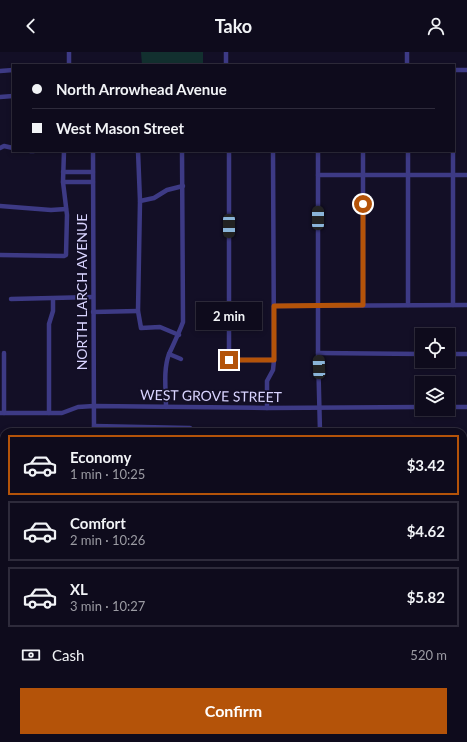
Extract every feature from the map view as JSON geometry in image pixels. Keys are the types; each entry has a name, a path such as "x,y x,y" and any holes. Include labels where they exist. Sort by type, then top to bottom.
{"street":[{"path":"69,52 69,64"},
{"path":"226,52 226,64"},
{"path":"407,52 407,64"},
{"path":"0,70 12,70"},
{"path":"455,70 467,70"},
{"path":"0,97 12,96"},
{"path":"0,148 4,146 12,148"},
{"path":"0,254 64,256 66,254 66,209 63,182 64,152"},
{"name":"NORTH LARCH AVENUE","path":"93,152 94,428"},
{"path":"138,152 140,201 138,311 141,328 160,327 179,335"},
{"path":"166,407 166,369 169,354 179,335 183,322 182,152"},
{"path":"229,152 229,360 274,360"},
{"path":"267,408 267,381 273,370 274,360 272,152"},
{"path":"318,152 318,353 320,428"},
{"path":"363,152 363,305"},
{"path":"408,152 408,305"},
{"path":"453,152 453,305"},
{"path":"63,172 93,172"},
{"path":"318,175 467,175"},
{"path":"63,182 93,182"},
{"path":"140,201 154,198 167,190 183,186"},
{"path":"0,206 51,210 66,209"},
{"path":"11,299 93,297"},
{"path":"49,413 49,324 52,311 52,299"},
{"path":"274,306 467,305"},
{"path":"93,312 138,311"},
{"path":"2,413 4,353"},
{"path":"318,353 415,354"},
{"path":"169,354 181,359"},
{"path":"455,354 467,354"},
{"name":"WEST GROVE STREET","path":"2,413 62,413 78,407 94,406 267,408 415,407"},
{"path":"455,407 467,407"}],"green space":[{"path":"141,52 203,52 203,64 142,64"}],"route":[{"path":"229,360 274,360 274,306 363,305 363,204"}]}
